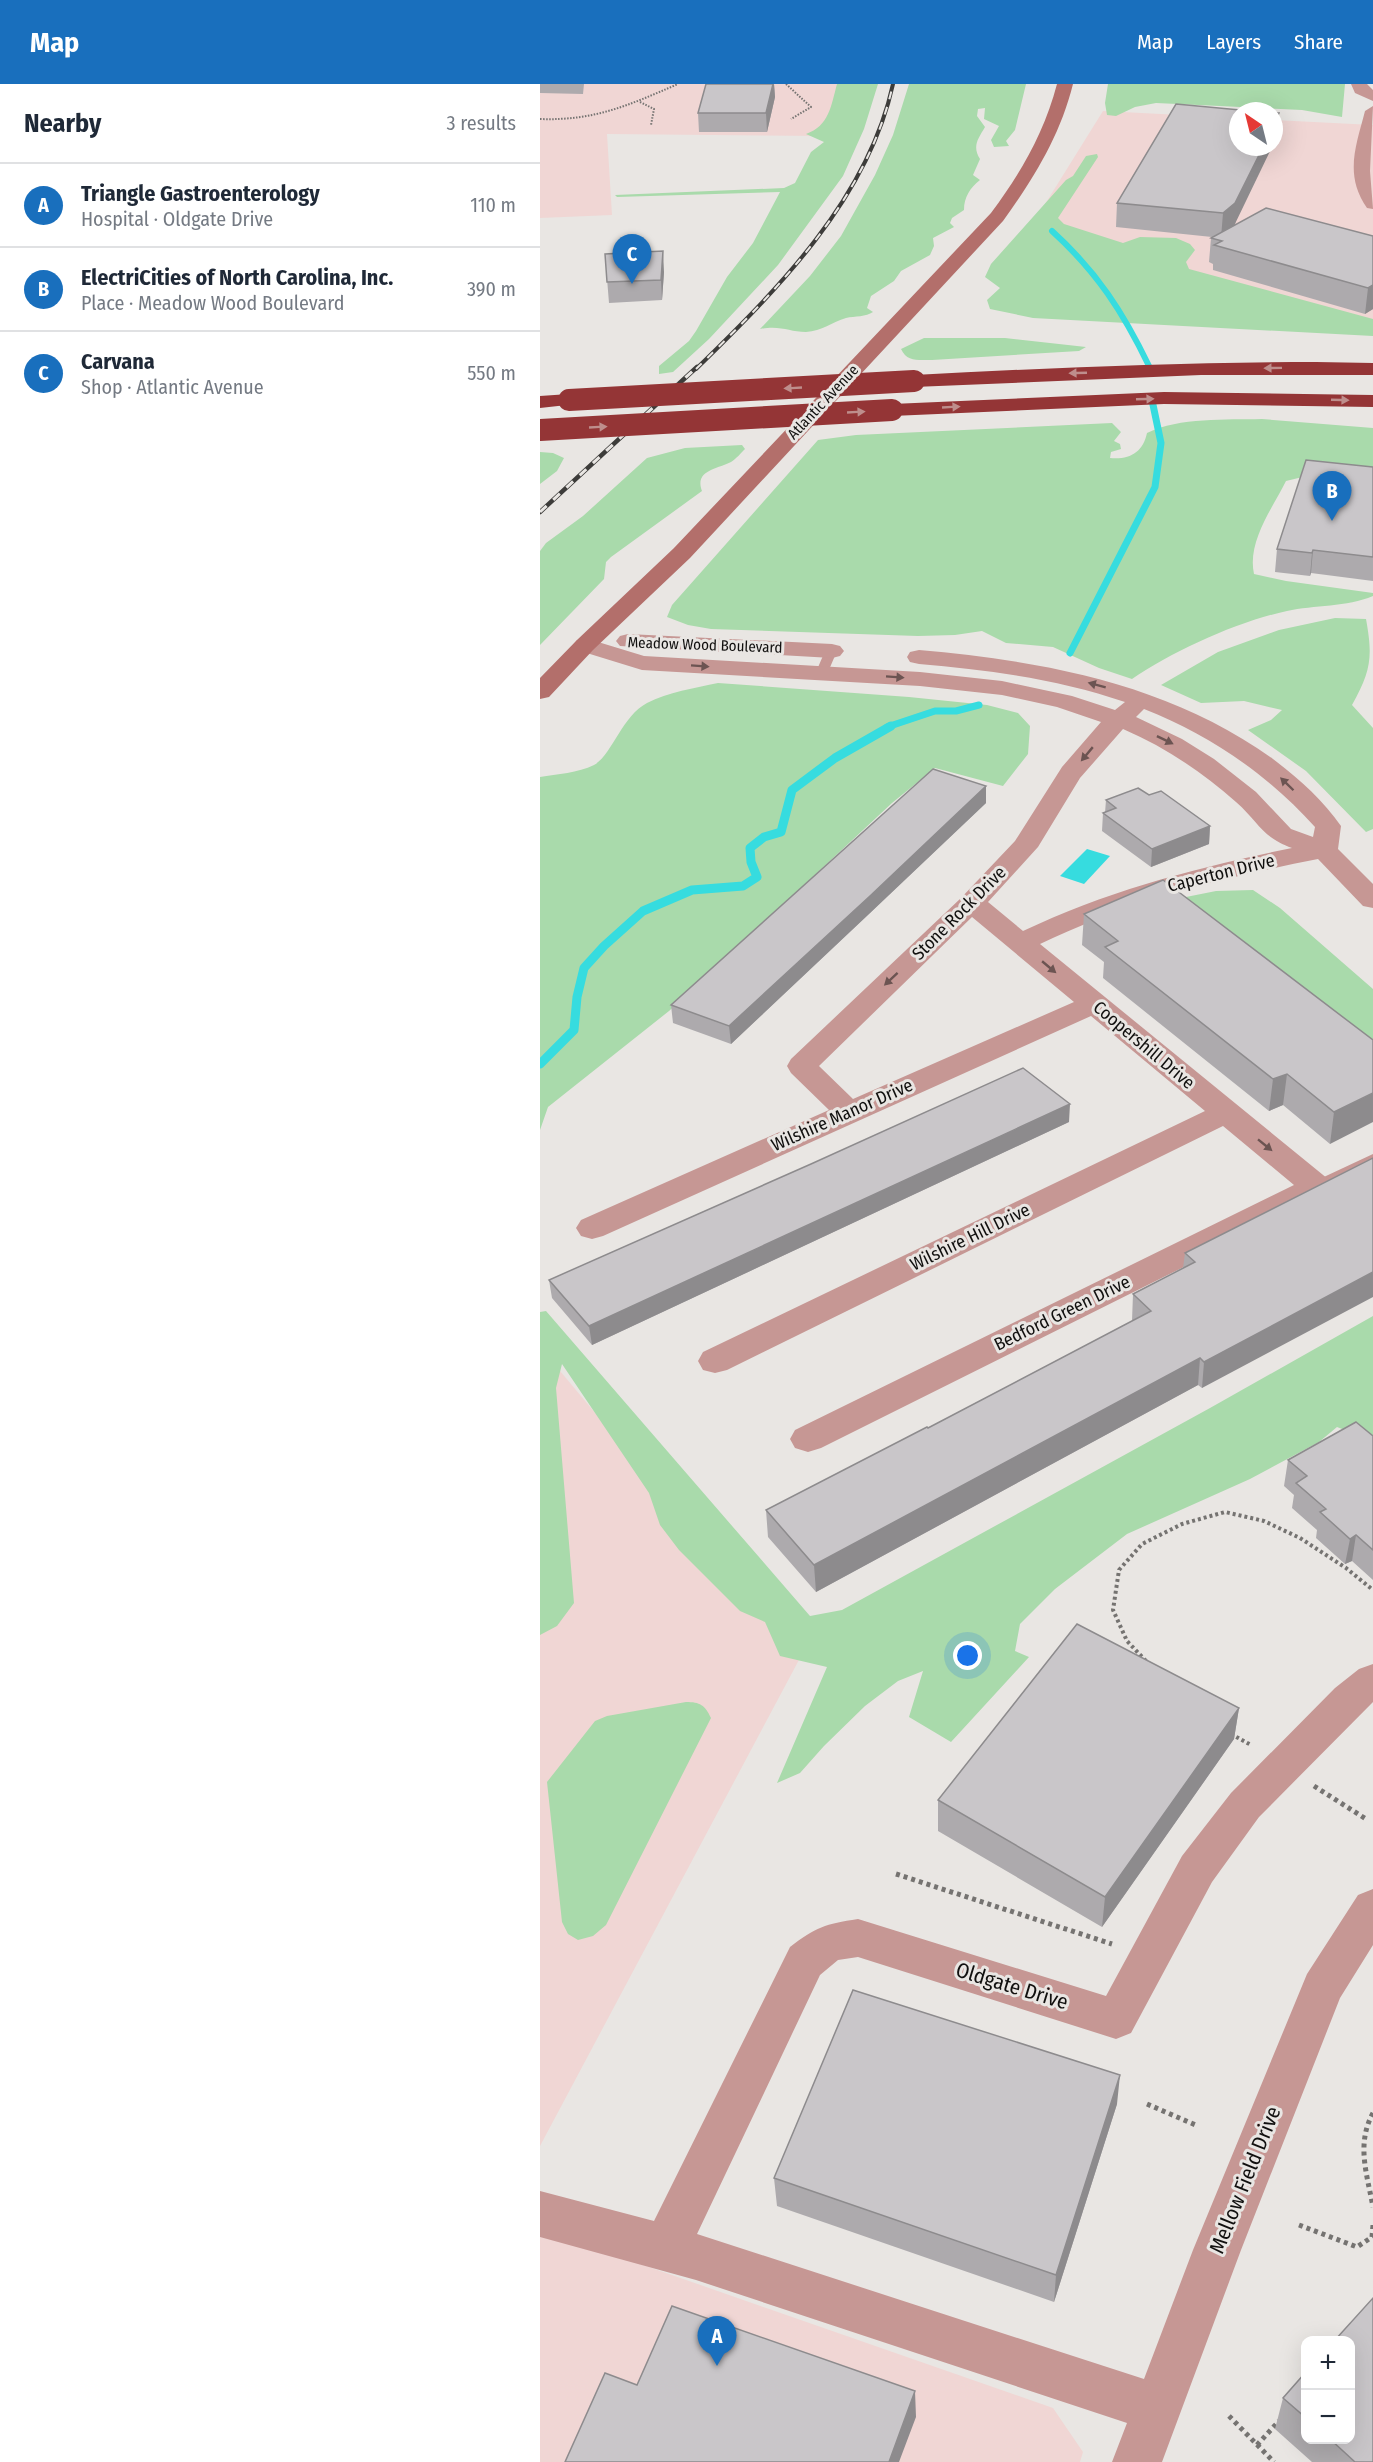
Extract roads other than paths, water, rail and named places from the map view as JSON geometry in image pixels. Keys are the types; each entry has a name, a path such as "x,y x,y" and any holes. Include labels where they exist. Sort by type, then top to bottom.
{"highway":[{"path":"540,402 914,381 1168,370 1373,369"},
{"path":"540,430 892,410 1164,398 1373,401"}],"main road":[{"name":"Atlantic Avenue","path":"540,692 585,645 682,553 997,217 1023,183 1041,152 1060,107 1065,84"}],"street":[{"path":"1359,84 1361,90 1373,96"},
{"path":"1373,111 1362,164 1363,186 1373,204"},
{"name":"Meadow Wood Boulevard","path":"585,645 642,663 977,661 1067,677 1143,699 1168,709 1216,734 1280,777 1328,826 1324,850"},
{"name":"Meadow Wood Boulevard","path":"826,662 920,679 1002,688 1063,701 1118,719 1173,744 1205,764 1247,798 1282,835 1324,850 1373,900"},
{"name":"Stone Rock Drive","path":"848,1112 802,1066 972,903 1026,845 1083,758 1118,719 1143,699"},
{"name":"Caperton Drive","path":"1020,943 1085,912 1146,892 1257,862 1324,850"},
{"name":"Coopershill Drive","path":"972,903 1317,1187"},
{"name":"Wilshire Manor Drive","path":"592,1228 1094,1004"},
{"name":"Wilshire Hill Drive","path":"715,1361 1226,1113"},
{"name":"Bedford Green Drive","path":"808,1439 1317,1187"},
{"name":"Oldgate Drive","path":"666,2247 805,1961 828,1942 858,1938 1116,2019 1203,1860 1245,1805 1342,1706 1373,1680"},
{"name":"Mellow Field Drive","path":"1137,2462 1217,2250 1322,1988 1373,1908"},
{"path":"540,2214 666,2247 1084,2386 1158,2408"}],"lane":[{"path":"1317,1187 1373,1158"}],"water":[{"path":"1087,849 1110,856 1084,884 1060,876"}],"waterway":[{"path":"1052,231 1096,277 1119,310 1149,366"},
{"path":"1070,653 1155,487 1161,443 1152,400"},
{"path":"887,727 935,711 956,711 979,705"},
{"path":"540,1064 574,1030 577,997 584,968 604,946 643,911 692,890 743,886 757,877 751,862 750,848 764,837 781,832 792,790 835,758 891,726"}],"railway":[{"path":"696,369 787,274 816,240 841,204 863,166 881,126 893,84"},
{"path":"540,512 697,367"}],"place":[{"name":"Carvana","path":"632,284"},
{"name":"ElectriCities of North Carolina, Inc.","path":"1332,521"},
{"name":"Triangle Gastroenterology","path":"717,2366"}]}
